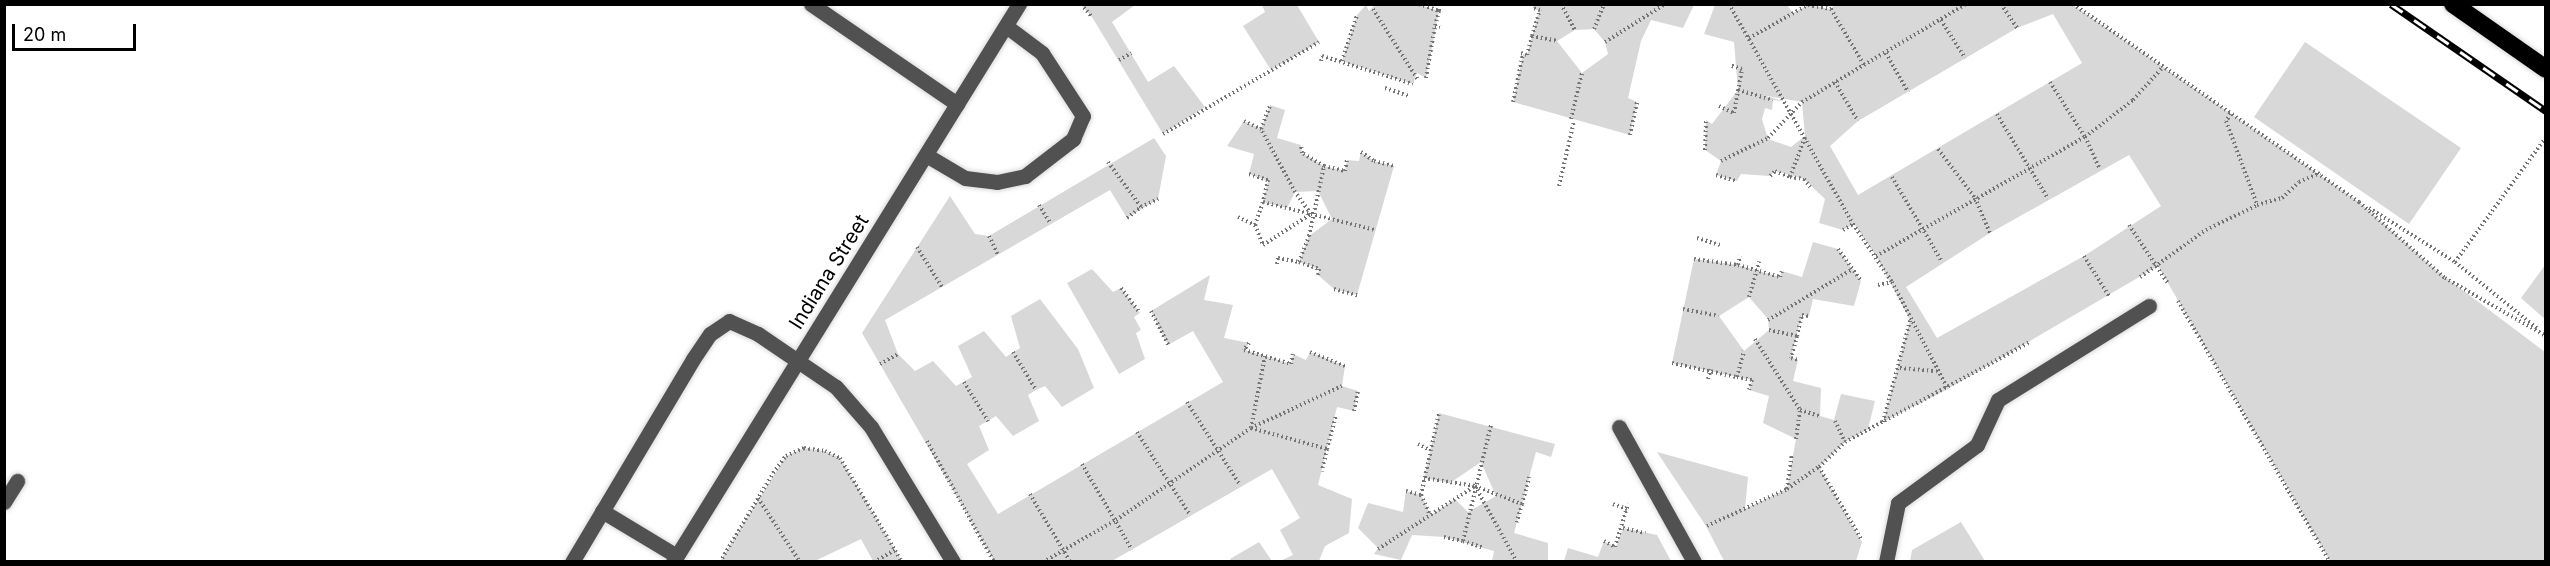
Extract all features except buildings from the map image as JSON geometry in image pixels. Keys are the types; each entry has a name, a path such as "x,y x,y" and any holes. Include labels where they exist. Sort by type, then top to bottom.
{"highway":[{"path":"2453,4 2546,69"}],"street":[{"path":"810,4 957,104"},
{"name":"Indiana Street","path":"675,559 1019,4"},
{"path":"926,154 965,178 997,182 1025,176 1073,139 1083,116 1042,53 1006,26"},
{"path":"1886,561 1898,503 1977,445 1998,400 2149,306"},
{"path":"572,561 710,334 729,321 799,361 836,387 871,427 953,561"},
{"path":"1619,428 1694,561"},
{"path":"4,502 17,482"},
{"path":"602,511 675,559"}],"path":[{"path":"1081,4 1092,17"},
{"path":"1419,4 1439,11"},
{"path":"1426,78 1438,26 1439,4"},
{"path":"1561,4 1575,30"},
{"path":"1594,29 1604,4"},
{"path":"1605,42 1665,4"},
{"path":"1679,538 1787,489 1819,467 1845,442 1948,389 1892,282 1853,224 1793,114 1728,4"},
{"path":"1721,161 1768,138 1802,102 1966,4"},
{"path":"2001,4 2017,28"},
{"path":"2073,4 2359,202 2455,262 2546,335"},
{"path":"1749,38 1808,5 1833,7 1864,65"},
{"path":"1513,102 1522,54 1527,56 1540,10 1533,8"},
{"path":"1372,9 1418,80"},
{"path":"1342,61 1357,15"},
{"path":"1941,20 1965,58"},
{"path":"1532,36 1557,41"},
{"path":"1163,134 1319,42"},
{"path":"1119,60 1131,53"},
{"path":"1886,53 1908,92"},
{"path":"1321,61 1322,56 1413,84"},
{"path":"1719,106 1734,113 1742,69 1730,65"},
{"path":"1876,256 2085,137 2133,100 2163,68"},
{"path":"1559,186 1582,73"},
{"path":"1835,82 1858,121"},
{"path":"2050,82 2085,137 2100,169"},
{"path":"1385,88 1410,96"},
{"path":"1738,90 1773,100"},
{"path":"1630,135 1637,102"},
{"path":"1261,129 1270,105"},
{"path":"1996,114 2048,199"},
{"path":"2231,114 2226,121 2257,205"},
{"path":"1705,150 1706,120"},
{"path":"1244,121 1261,129 1295,192 1311,214"},
{"path":"1790,177 1805,136"},
{"path":"2455,262 2546,137"},
{"path":"1301,145 1302,153 1324,166 1346,171 1347,160"},
{"path":"1938,149 1975,198 1990,233"},
{"path":"1361,152 1374,161 1394,166"},
{"path":"1108,162 1141,207"},
{"path":"1299,262 1309,236 1311,214 1324,166"},
{"path":"1770,176 1775,171 1804,179 1810,187"},
{"path":"1249,174 1268,180 1255,225 1263,245 1311,214"},
{"path":"1716,175 1737,181"},
{"path":"1892,177 1942,262"},
{"path":"1127,218 1141,207 1158,199"},
{"path":"1263,202 1375,230"},
{"path":"2359,202 2445,278 2546,335"},
{"path":"1039,205 1051,224"},
{"path":"1238,217 1255,225"},
{"path":"1843,230 1853,224"},
{"path":"2130,225 2169,286"},
{"path":"989,236 998,255"},
{"path":"1697,238 1720,245"},
{"path":"917,247 942,287"},
{"path":"1838,249 1861,281"},
{"path":"1738,265 1740,256"},
{"path":"2084,256 2109,296"},
{"path":"1277,264 1278,258 1299,262 1319,269 1318,275"},
{"path":"1694,259 1738,265 1780,277 1782,271"},
{"path":"1749,297 1760,261"},
{"path":"1768,320 1853,269"},
{"path":"1878,285 1892,282"},
{"path":"1121,288 1140,313"},
{"path":"1334,289 1358,295"},
{"path":"2175,296 2330,561"},
{"path":"1683,309 1718,316"},
{"path":"1151,311 1168,345"},
{"path":"1798,360 1791,358 1802,315 1809,316"},
{"path":"1883,422 1900,368 1910,320"},
{"path":"1769,330 1797,336"},
{"path":"1755,339 1800,410 1820,417"},
{"path":"1249,343 1245,350 1292,364 1293,354"},
{"path":"1737,376 1744,351"},
{"path":"1013,352 1036,390"},
{"path":"1310,352 1345,366"},
{"path":"880,364 898,354"},
{"path":"1251,428 1265,356"},
{"path":"1672,363 1711,369 1752,380 1749,390"},
{"path":"1900,368 1938,371"},
{"path":"1708,379 1711,369"},
{"path":"964,382 988,421"},
{"path":"1043,561 1116,520 1251,428 1342,386"},
{"path":"1354,411 1358,391"},
{"path":"1187,402 1240,485"},
{"path":"1796,439 1800,410"},
{"path":"1430,515 1421,495 1428,449 1439,413"},
{"path":"1322,471 1336,414"},
{"path":"1835,421 1845,442"},
{"path":"1463,541 1474,486 1491,425"},
{"path":"1251,428 1327,449"},
{"path":"1137,432 1190,515"},
{"path":"927,441 994,561"},
{"path":"1418,444 1428,449"},
{"path":"720,561 786,456 804,448 825,451 840,458 902,561"},
{"path":"1787,489 1792,454"},
{"path":"1082,464 1132,550"},
{"path":"1819,467 1862,542"},
{"path":"1516,522 1529,477"},
{"path":"1424,478 1474,486 1522,504"},
{"path":"1378,549 1474,486"},
{"path":"1474,486 1517,561"},
{"path":"1406,491 1421,495"},
{"path":"1030,494 1070,561"},
{"path":"759,498 800,561"},
{"path":"1604,541 1616,547 1630,499"},
{"path":"1613,504 1627,509"},
{"path":"1444,537 1484,548"},
{"path":"874,561 895,550"},
{"path":"724,555 729,561"}],"shaded area":[{"path":"1081,5 1135,5 1112,22 1148,82 1174,66 1205,107 1163,134 1092,17"},
{"path":"1262,5 1297,5 1319,42 1271,70 1243,26 1265,12"},
{"path":"1366,5 1369,11 1375,5 1419,5 1439,11 1426,78 1417,73 1413,84 1342,61 1357,15"},
{"path":"1533,5 1694,5 1683,28 1651,20 1641,41 1628,98 1637,102 1630,135 1513,102 1523,54 1527,55 1539,11 1533,8","holes":["1594,29 1605,42 1608,54 1582,73 1557,41 1575,30"]},
{"path":"1715,5 1787,5 1793,13 1808,5 1831,9 1834,5 2073,5 2359,202 2436,270 2545,352 2545,561 2330,561 2158,266 1948,389 1883,422 1910,320 1876,256 1854,224 1843,230 1819,223 1825,199 1804,179 1775,171 1770,176 1741,174 1737,181 1716,175 1721,161 1705,150 1706,120 1712,124 1738,90 1734,42 1704,34","holes":["2053,14 2082,63 1858,195 1830,146 1858,121 2017,28","1762,95 1802,102 1805,136 1791,147 1768,139 1762,119 1765,108 1772,110 1773,100 1784,101","2129,155 2161,206 2084,256 1937,338 1906,287 1990,233"]},
{"path":"2305,42 2461,148 2409,224 2254,117"},
{"path":"1270,105 1285,110 1277,138 1301,145 1302,153 1324,166 1345,171 1347,160 1359,161 1361,152 1374,161 1394,166 1357,295 1334,289 1318,275 1319,269 1299,262 1309,236 1332,219 1318,191 1295,192 1287,208 1263,202 1268,181 1249,174 1254,154 1227,146 1244,121 1261,129"},
{"path":"1154,138 1166,156 1158,199 1127,218 1110,190 885,320 898,354 915,371 933,361 956,386 972,377 958,346 984,331 1006,357 1020,348 1011,316 1040,299 1078,349 1094,388 1062,407 1045,386 1036,390 1028,395 1039,421 1013,436 996,416 979,426 989,450 967,464 998,514 1223,382 1193,331 1168,345 1151,311 1210,275 1204,300 1233,305 1224,338 1249,343 1245,350 1291,364 1293,354 1306,360 1310,352 1345,366 1342,386 1358,391 1354,411 1337,407 1318,485 1352,499 1349,533 1325,546 1319,561 1280,561 1293,555 1280,530 1300,518 1272,469 1112,561 994,561 862,333 950,196 975,234 989,236"},
{"path":"1813,242 1838,249 1861,281 1854,306 1813,299 1809,316 1802,315 1791,357 1798,360 1793,381 1821,388 1820,416 1834,420 1841,394 1875,401 1868,429 1845,442 1819,467 1862,542 1856,561 1724,561 1706,526 1657,452 1748,477 1745,509 1787,489 1796,439 1763,423 1769,396 1749,390 1752,380 1672,363 1694,259 1738,265 1780,277 1782,271 1802,277","holes":["1749,297 1768,319 1769,330 1744,351 1719,316"]},
{"path":"2545,265 2545,319 2521,298"},
{"path":"1092,269 1113,292 1121,288 1140,313 1134,317 1141,330 1136,333 1145,359 1119,374 1067,283"},
{"path":"1439,413 1555,444 1551,457 1536,452 1514,533 1548,543 1548,561 1492,561 1494,551 1444,537 1412,535 1401,560 1374,554 1378,548 1358,528 1368,503 1403,512 1406,491 1421,495 1431,515 1455,499 1468,512 1496,496 1481,462 1450,483 1424,478"},
{"path":"804,448 825,451 840,458 902,561 873,561 861,539 815,561 720,561 786,456"},
{"path":"1961,522 1985,561 1910,561 1912,550"},
{"path":"1623,528 1657,535 1671,561 1564,561 1568,548 1598,557 1604,541 1616,547"},
{"path":"1259,542 1272,561 1231,561 1230,559"}],"railway":[{"path":"2391,4 2546,111"}]}
